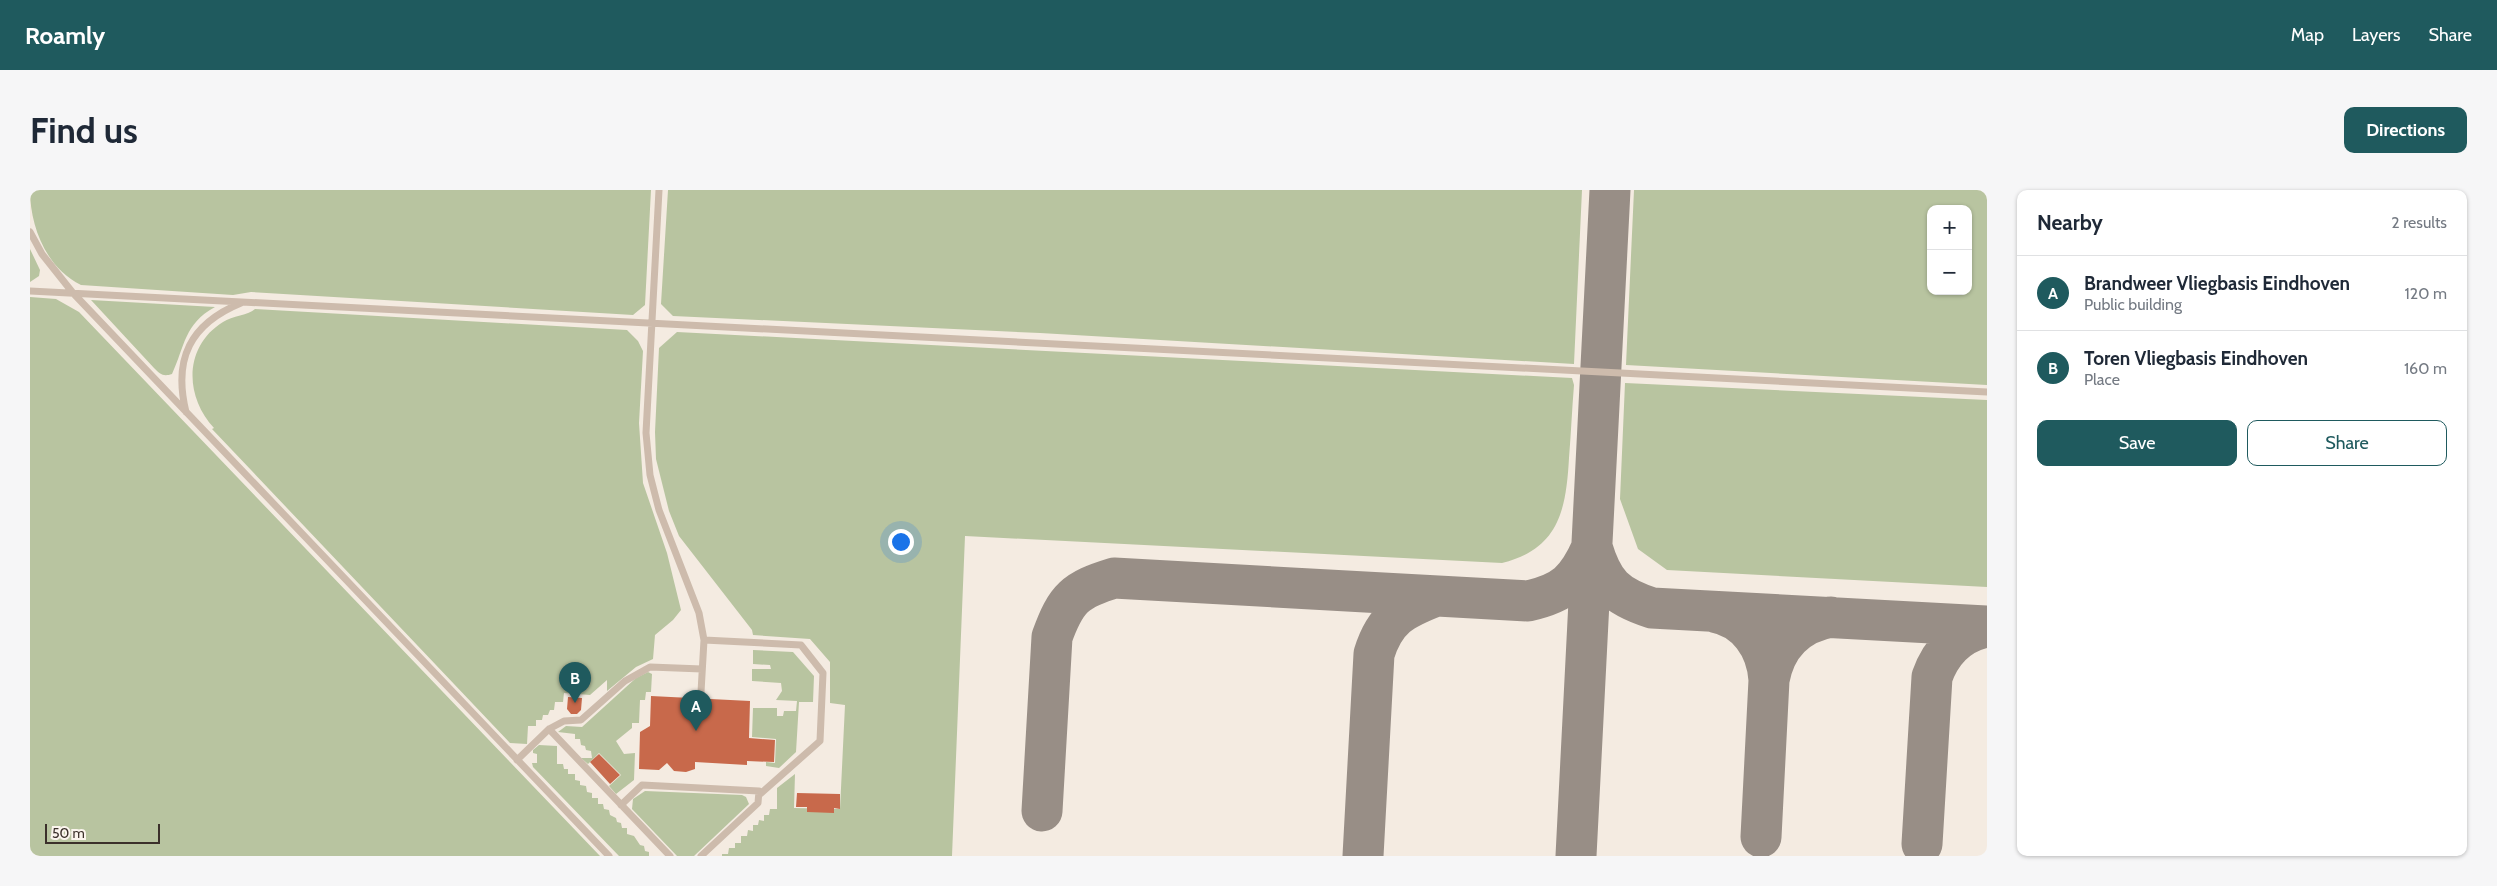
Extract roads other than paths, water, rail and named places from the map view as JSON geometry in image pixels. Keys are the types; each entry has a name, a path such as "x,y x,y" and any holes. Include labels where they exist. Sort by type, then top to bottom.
{"lane":[{"path":"659,190 646,433 650,475 659,510 699,613 704,640 702,692"},
{"path":"30,232 42,254 73,293 609,856"},
{"path":"30,291 1987,392"},
{"path":"186,412 181,390 182,374 189,346 204,325 228,308 244,302"},
{"path":"704,640 801,645 823,673 820,741 759,796"},
{"path":"517,760 548,730 564,721 581,720 625,681 644,668 702,669"},
{"path":"548,730 670,856"},
{"path":"620,805 642,785 759,791 758,803 701,856"}],"place":[{"name":"Toren Vliegbasis Eindhoven","path":"575,703"},
{"name":"Brandweer Vliegbasis Eindhoven","path":"696,731"}]}
